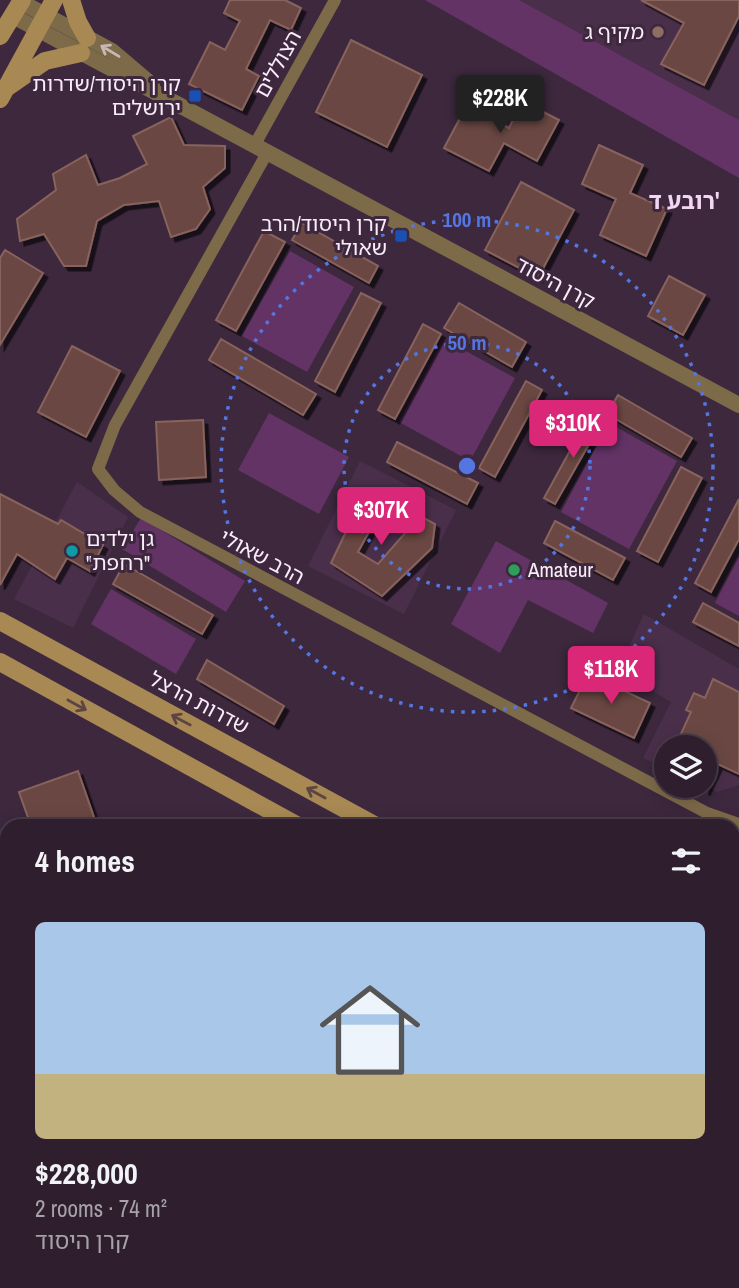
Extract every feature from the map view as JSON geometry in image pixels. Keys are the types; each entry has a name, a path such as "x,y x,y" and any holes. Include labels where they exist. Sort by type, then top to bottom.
{"main road":[{"path":"3,94 45,61 84,46 71,0"},
{"path":"0,36 15,5"},
{"path":"3,94 46,15"},
{"name":"שדרות הרצל","path":"0,621 363,819"},
{"path":"0,662 285,819"}],"street":[{"name":"הצוללים","path":"260,149 335,0"},
{"name":"קרן היסוד","path":"15,5 46,15 84,46 166,99 739,405"},
{"name":"הרב שאולי","path":"260,149 116,425 98,470 114,490 140,512 285,592 518,711 707,813 724,819"}],"shaded area":[{"path":"425,0 519,0 739,120 739,178"},
{"name":"מקיף ג","path":"519,0 739,0 739,120 634,63"},
{"path":"290,251 354,287 307,372 242,336"},
{"path":"444,339 515,378 470,461 399,422"},
{"path":"269,413 349,457 319,514 238,470"},
{"path":"609,423 677,461 629,549 561,512"},
{"path":"360,461 456,510 404,614 308,566"},
{"path":"77,482 128,517 73,628 14,599"},
{"path":"141,518 245,581 226,612 122,549"},
{"name":"Amateur","path":"496,541 608,603 593,633 528,600 500,653 451,624"},
{"path":"739,557 739,616 715,603"},
{"path":"111,589 196,639 176,674 91,624"},
{"path":"644,614 739,669 739,785 717,792 717,735 654,735 671,702 618,670"},
{"path":"654,736 654,763 643,758"}],"building":[{"path":"230,0 285,0 301,8 291,30 270,20 246,69 259,76 242,110 189,84 210,42 225,50 240,21 224,13"},
{"path":"641,0 739,0 739,16 704,85 661,64 684,23"},
{"path":"351,40 422,75 387,147 316,112"},
{"path":"522,101 559,120 537,161 504,143 489,171 444,148 467,105 509,128"},
{"path":"171,117 184,145 225,146 225,168 203,187 210,209 196,229 171,237 159,201 124,205 97,221 86,266 64,266 44,234 20,241 17,219 56,190 53,174 86,155 98,185 120,178 147,164 133,136"},
{"path":"599,145 643,165 630,193 667,209 646,256 600,235 616,199 582,184"},
{"path":"521,182 574,210 538,278 485,250"},
{"path":"302,223 378,266 369,283 292,240"},
{"path":"264,231 285,242 236,331 216,320"},
{"path":"5,250 43,273 0,345 0,258"},
{"path":"669,276 705,295 683,335 648,316"},
{"path":"361,293 381,303 335,392 315,381"},
{"path":"459,303 526,342 512,367 444,328"},
{"path":"423,324 441,334 395,419 378,410"},
{"path":"221,339 316,394 303,415 209,360"},
{"path":"72,346 120,371 86,437 38,412"},
{"path":"526,381 542,390 495,477 479,468"},
{"path":"618,395 692,438 681,457 607,414"},
{"path":"589,416 601,423 555,504 544,498"},
{"path":"203,420 206,477 159,480 156,422"},
{"path":"397,442 478,483 467,504 387,462"},
{"path":"681,467 702,478 658,562 637,551"},
{"path":"367,488 388,497 358,552 378,564 420,516 435,524 432,548 382,596 331,563"},
{"path":"0,494 58,524 61,520 103,545 90,571 67,558 55,579 17,554 0,585"},
{"path":"739,499 739,539 711,592 695,583"},
{"path":"555,521 625,558 613,580 544,543"},
{"path":"124,564 213,615 202,634 113,584"},
{"path":"703,603 739,623 739,646 693,622"},
{"path":"207,660 284,706 274,724 197,679"},
{"path":"588,674 650,703 634,738 571,708"},
{"path":"713,679 739,692 739,774 718,764 717,766 717,735 680,735 691,712 686,710 694,693 705,698"},
{"path":"78,771 95,819 29,819 19,792"}],"place":[{"name":"מקיף ג","path":"658,32"},
{"name":"קרן היסוד/שדרות ירושלים","path":"195,96"},
{"name":"קרן היסוד/הרב שאולי","path":"401,236"},
{"name":"גן ילדים \"רחפת\"","path":"72,551"},
{"name":"Amateur","path":"514,570"}],"district":[{"name":"רובע ד'","path":"684,201"}]}
